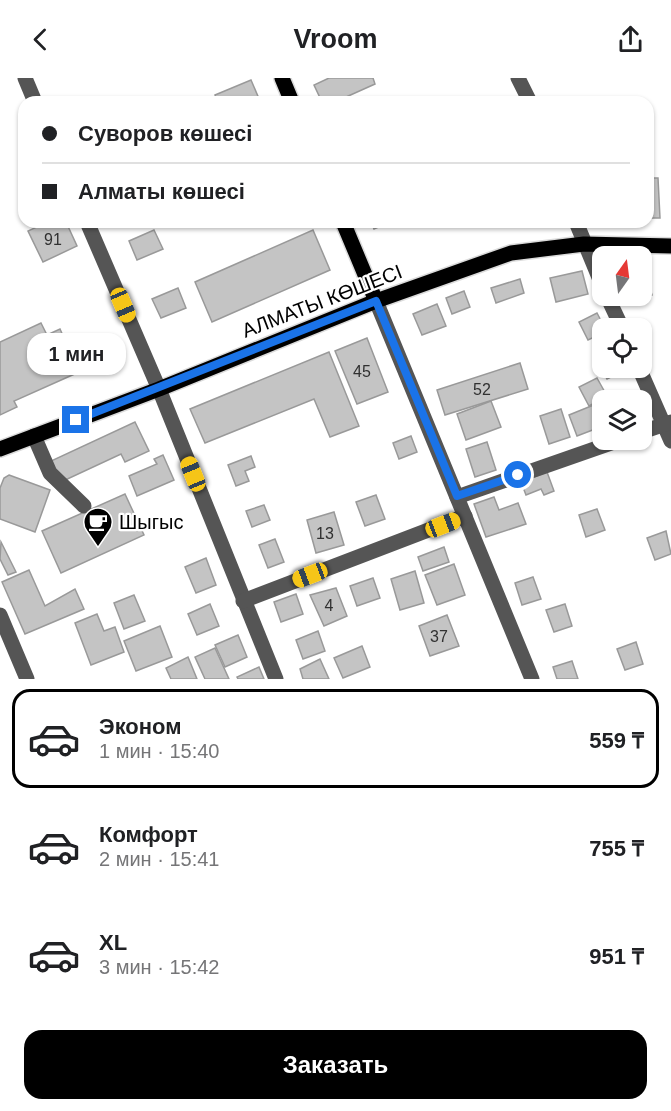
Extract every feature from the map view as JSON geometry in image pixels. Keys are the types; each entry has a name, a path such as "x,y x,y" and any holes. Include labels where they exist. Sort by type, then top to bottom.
{"main road":[{"path":"282,78 290,96"},
{"path":"346,228 376,301"},
{"name":"АЛМАТЫ КӨШЕСІ","path":"0,448 159,389 376,301 511,253 584,244 671,246"}],"street":[{"path":"25,78 33,96"},
{"path":"518,78 527,96"},
{"path":"90,228 159,389 276,679"},
{"path":"578,228 592,262"},
{"path":"376,301 532,679"},
{"path":"644,378 668,423 671,441"},
{"path":"652,429 668,423"},
{"path":"34,436 50,473 84,506"},
{"path":"457,496 592,450"},
{"path":"243,601 465,516"},
{"path":"0,615 27,679"}],"building":[{"path":"329,78 373,78 375,84 348,96 319,96 314,85"},
{"path":"251,80 258,96 215,96"},
{"path":"654,178 658,178 660,218 654,218"},
{"path":"34,228 69,228 77,246 43,262 28,231"},
{"path":"154,230 163,249 137,260 129,241"},
{"path":"313,230 330,270 212,322 195,282"},
{"path":"582,271 588,294 556,302 550,278"},
{"path":"520,279 524,293 496,303 491,288"},
{"path":"178,288 186,308 161,318 152,299"},
{"path":"464,291 470,307 452,314 446,298"},
{"path":"437,304 446,326 422,335 413,314"},
{"path":"597,313 600,318 592,318 592,338 588,340 579,322"},
{"path":"41,323 47,335 60,329 79,372 14,401 17,407 0,415 0,342"},
{"path":"367,338 388,392 357,404 335,351"},
{"path":"329,352 359,426 330,437 314,399 205,443 190,409"},
{"path":"520,363 528,389 445,415 437,390"},
{"path":"597,378 604,390 592,390 592,404 589,406 579,387"},
{"path":"491,401 501,427 466,440 457,414"},
{"path":"592,406 592,430 577,436 569,415"},
{"path":"561,409 570,437 549,444 540,416"},
{"path":"135,422 149,451 125,462 121,454 61,482 51,461"},
{"path":"411,436 417,452 399,459 393,443"},
{"path":"487,442 496,470 475,477 466,449"},
{"path":"163,455 174,480 137,496 129,476 157,464 154,459"},
{"path":"251,456 255,467 245,471 249,481 236,486 228,465"},
{"path":"547,472 554,491 544,495 541,489 526,495 521,482"},
{"path":"9,475 50,490 35,532 0,519 0,488 4,478"},
{"path":"125,494 144,535 61,573 42,531"},
{"path":"376,495 385,519 365,526 356,502"},
{"path":"494,497 499,510 518,503 526,524 486,537 474,504"},
{"path":"264,505 270,520 252,527 246,511"},
{"path":"597,509 605,530 586,537 579,515"},
{"path":"334,512 344,545 316,553 307,520"},
{"path":"666,531 671,554 655,560 647,538"},
{"path":"275,539 284,562 268,568 259,545"},
{"path":"1,542 16,572 8,575 0,559"},
{"path":"444,547 449,562 423,571 418,557"},
{"path":"206,558 216,585 196,593 185,567"},
{"path":"454,564 465,595 437,605 425,575"},
{"path":"29,570 45,606 75,589 84,609 25,634 2,582"},
{"path":"415,571 424,603 400,610 391,579"},
{"path":"533,577 541,599 522,605 515,583"},
{"path":"373,578 380,598 357,606 350,586"},
{"path":"336,588 347,616 324,626 310,595"},
{"path":"296,594 303,614 281,622 274,602"},
{"path":"134,595 145,621 124,629 114,603"},
{"path":"210,604 219,626 197,635 188,614"},
{"path":"565,604 572,626 554,632 546,610"},
{"path":"97,614 104,631 115,627 124,652 91,665 75,623"},
{"path":"447,615 459,646 430,656 419,626"},
{"path":"160,626 172,657 136,671 124,641"},
{"path":"318,631 325,651 303,659 296,640"},
{"path":"238,635 247,657 225,667 215,645"},
{"path":"636,642 643,664 625,670 617,649"},
{"path":"362,646 370,667 343,678 334,658"},
{"path":"215,648 229,679 205,679 195,657"},
{"path":"188,657 197,679 171,679 166,668"},
{"path":"320,659 329,679 303,679 300,669"},
{"path":"572,661 578,679 557,679 553,667"},
{"path":"259,667 264,679 238,679 237,677"}],"place":[{"name":"Шыгыс","path":"98,548"}],"route":[{"path":"76,420 376,301 457,496 518,475"}]}
